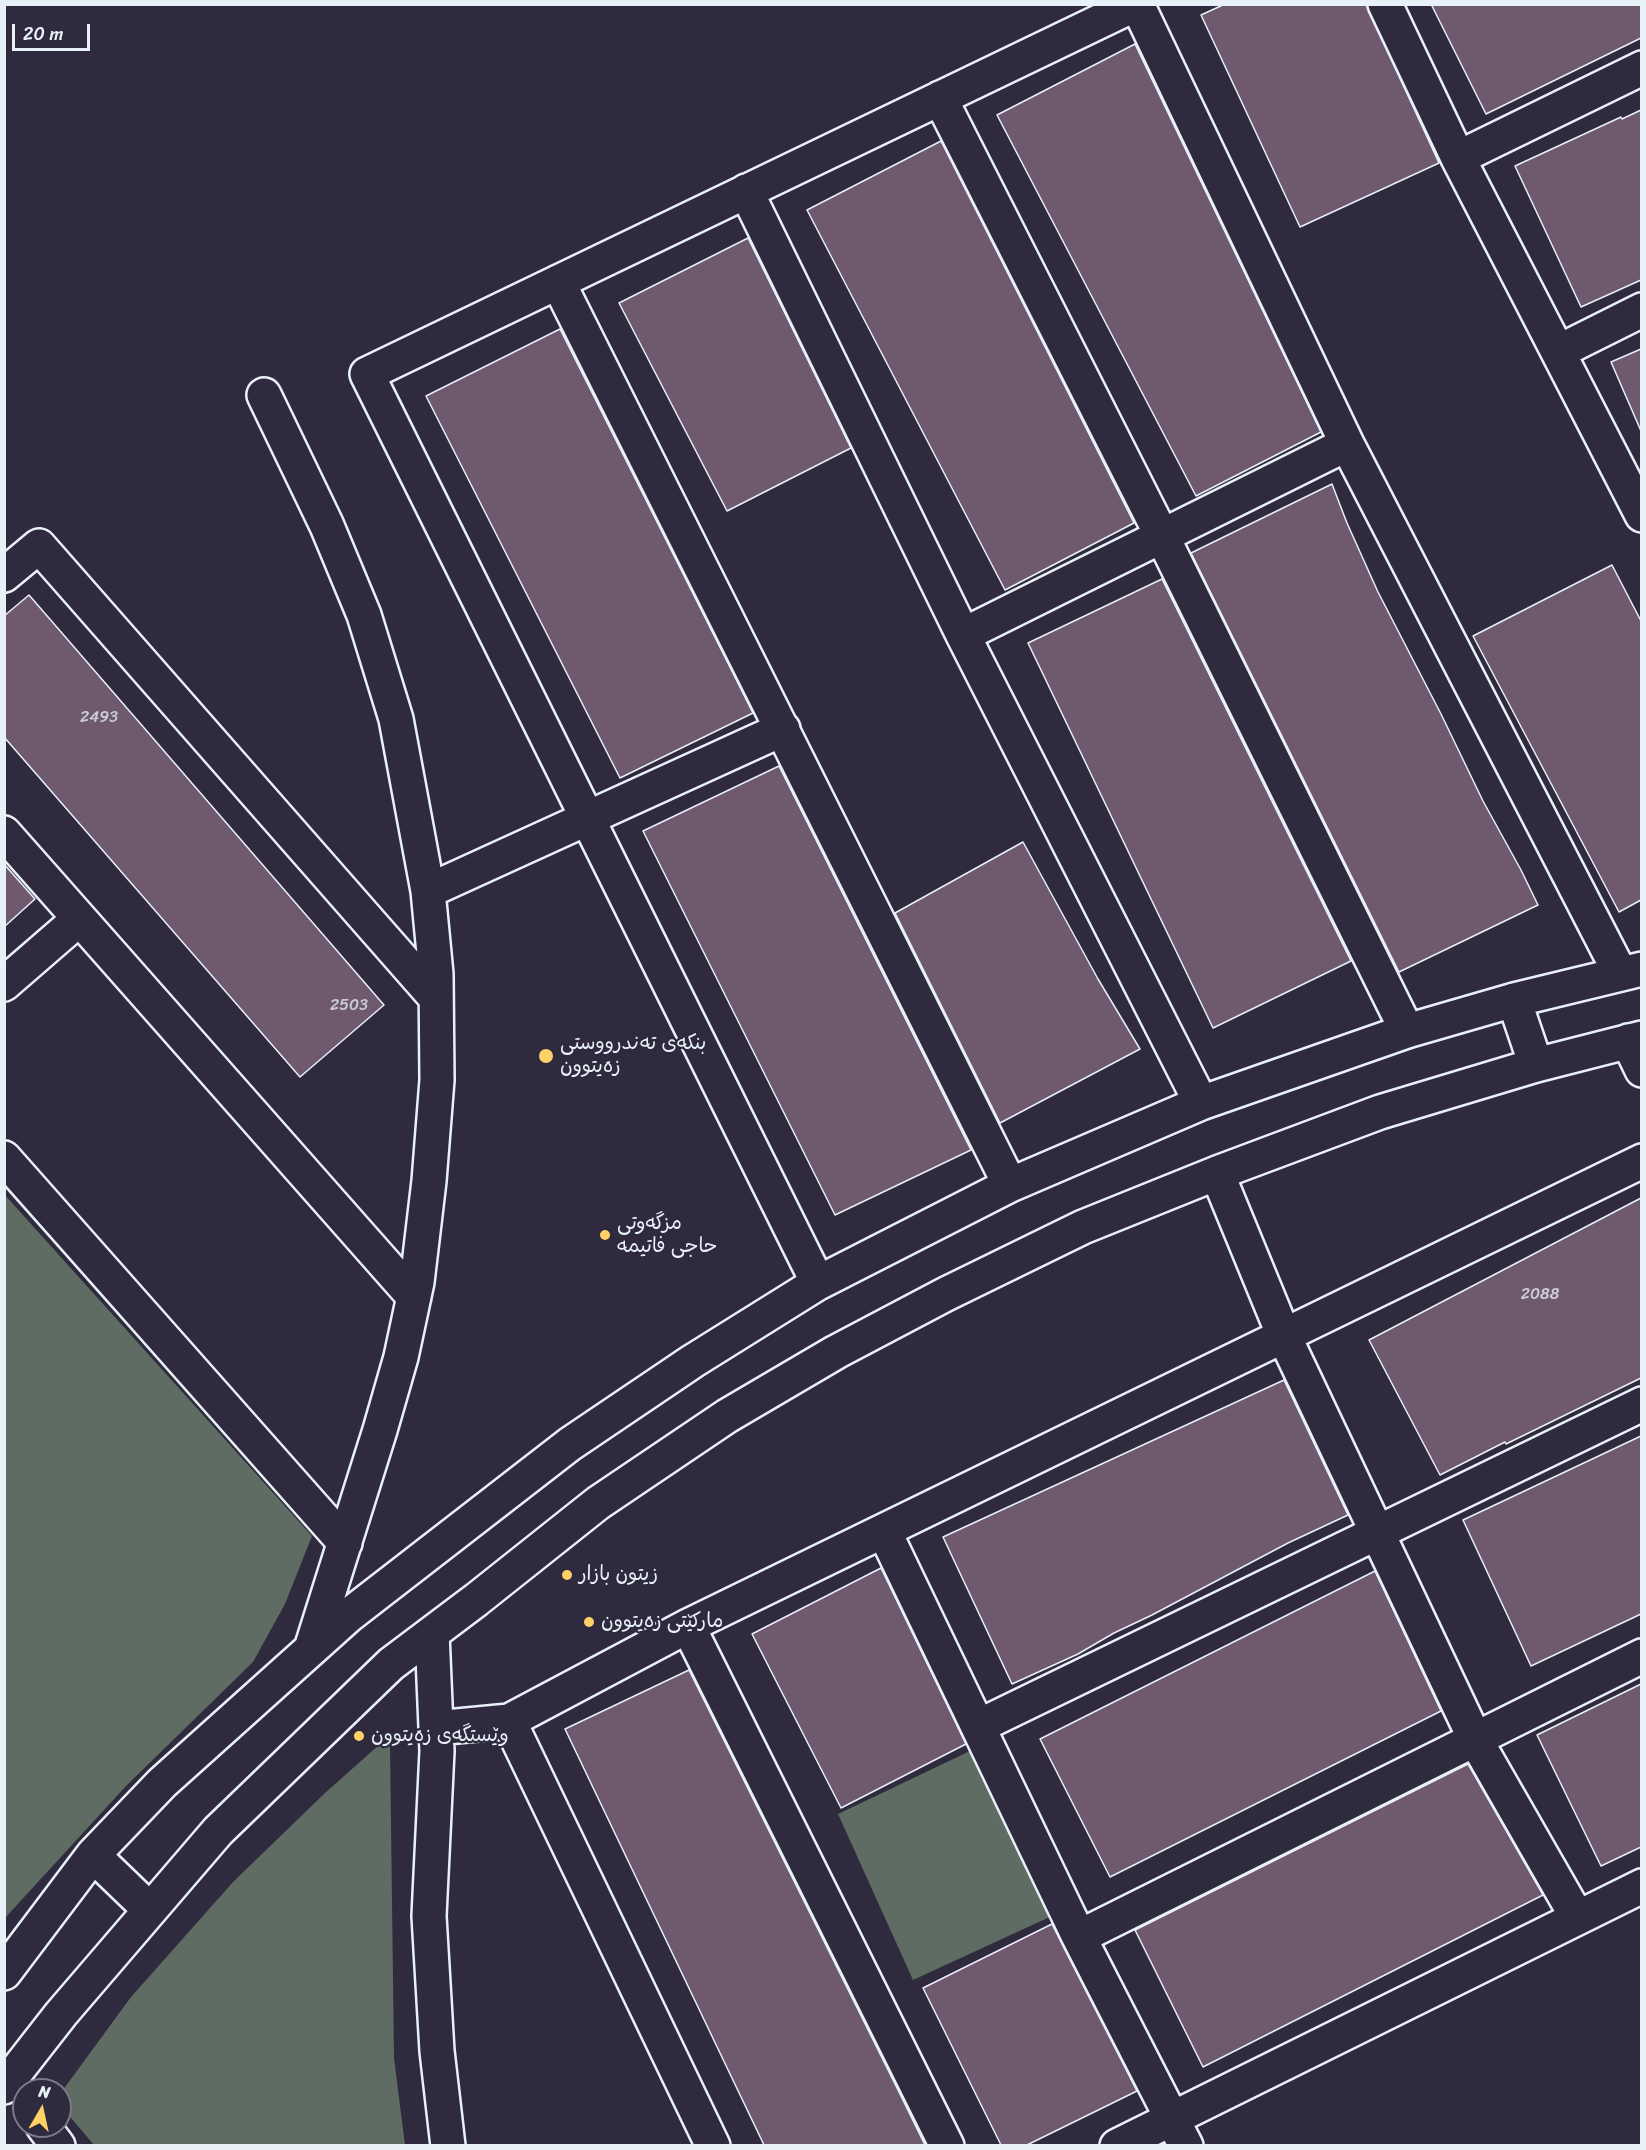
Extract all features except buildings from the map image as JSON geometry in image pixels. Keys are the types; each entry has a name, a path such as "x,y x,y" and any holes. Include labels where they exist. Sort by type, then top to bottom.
{"street":[{"path":"4,1973 93,1856 162,1783 356,1610 570,1444 693,1361 818,1283 1010,1185 1201,1103 1407,1031 1514,1000 1631,971 1347,444 1136,4 367,374 818,1283"},
{"path":"1385,4 1458,158 1641,515"},
{"path":"1458,158 1641,68"},
{"path":"940,98 1162,536 1407,1031"},
{"path":"746,191 963,635 1201,1103"},
{"path":"558,282 1010,1185"},
{"path":"1558,352 1641,310"},
{"path":"264,395 327,526 364,615 396,719 429,891 436,974 437,1080 429,1181 414,1297 401,1357 380,1430 310,1650"},
{"path":"963,635 1347,444"},
{"path":"4,575 39,546 436,998"},
{"path":"429,891 783,729"},
{"path":"4,833 414,1297"},
{"path":"4,984 79,919"},
{"path":"1514,1000 1536,1065"},
{"path":"20,2078 61,2014 218,1831 391,1664 598,1503 736,1410 836,1352 946,1294 1083,1227 1216,1173 1380,1113 1536,1065 1635,1039 1641,1070"},
{"path":"4,1158 345,1543"},
{"path":"436,1728 509,1721 688,1626 1641,1161"},
{"path":"1216,1173 1284,1336 1474,1739 1577,1917"},
{"path":"979,1726 1641,1404"},
{"path":"884,1531 1079,1937 1179,2132"},
{"path":"688,1626 947,2145"},
{"path":"432,1633 437,1751 429,1916 437,2051 448,2145"},
{"path":"1079,1937 1641,1656"},
{"path":"509,1721 713,2145"},
{"path":"93,1856 150,1910"},
{"path":"1118,2145 1179,2132 1577,1917 1641,1886"}],"shaded area":[{"path":"4,1194 312,1536 285,1604 253,1662 126,1786 5,1918"},
{"path":"380,1744 390,1744 394,2058 405,2145 94,2145 72,2119 72,2078 131,1997 233,1882 325,1793"},
{"path":"972,1750 1054,1915 913,1980 838,1814"}],"place":[{"name":"بنکەی تەندرووستی زەیتوون","path":"546,1056"},
{"name":"مزگەوتی حاجی فاتیمە","path":"605,1235"},
{"name":"زيتون بازار","path":"567,1575"},
{"name":"مارکێتی زەیتوون","path":"589,1622"},
{"name":"وێستگەی زەیتوون","path":"359,1736"}]}
